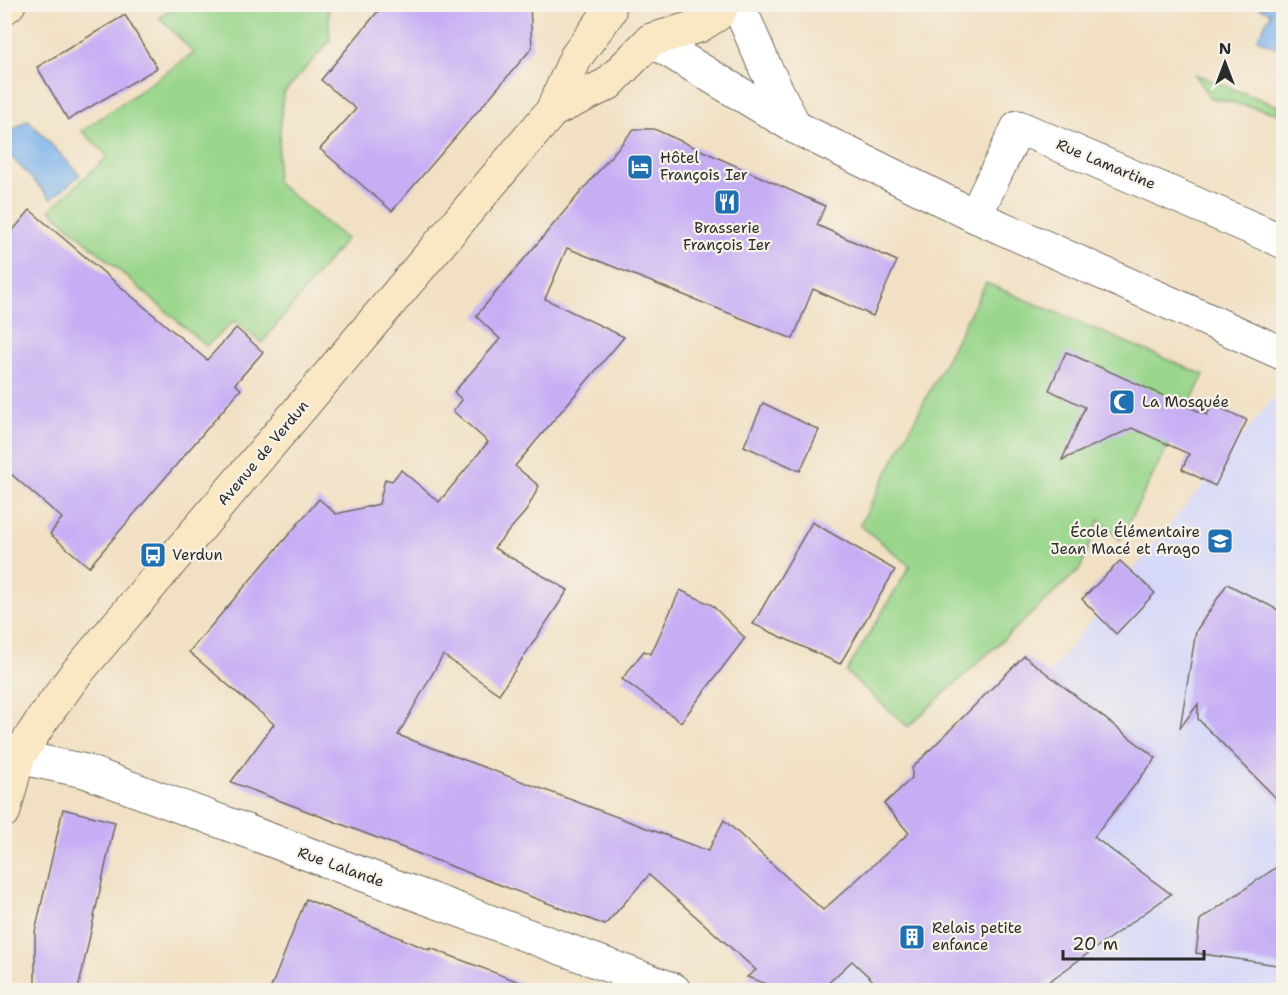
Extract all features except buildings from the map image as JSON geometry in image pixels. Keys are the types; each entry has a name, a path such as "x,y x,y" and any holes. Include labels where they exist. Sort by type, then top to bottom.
{"main road":[{"path":"4,8 9,4"},
{"path":"552,111 608,84 651,40 699,26 718,14 723,4"},
{"path":"552,111 576,57 608,8 651,40"},
{"name":"Avenue de Verdun","path":"4,812 11,756 42,720 74,676 552,111"}],"street":[{"path":"738,4 765,67 795,127"},
{"path":"651,40 795,127 975,216 1284,354"},
{"name":"Rue Lamartine","path":"975,216 1018,127 1284,242"},
{"name":"Rue Lalande","path":"11,756 85,771 674,990"}],"shaded area":[{"name":"École Élémentaire Jean Macé et Arago","path":"1283,387 1283,990 800,990 1031,695"}],"green space":[{"path":"175,4 328,5 330,41 283,94 276,182 346,239 262,343 235,321 206,346 50,210 108,156 82,131 194,53 160,18"},
{"path":"1195,74 1283,108 1283,117 1280,114 1209,97"},
{"path":"986,283 1204,375 1120,540 1099,520 1080,569 908,727 846,672 910,566 860,525"}],"water":[{"path":"1255,5 1283,5 1283,51 1257,39 1271,13"},
{"path":"28,120 80,175 51,199 5,150 5,135"}],"place":[{"name":"Hôtel François Ier","path":"640,167"},
{"name":"Brasserie François Ier","path":"727,202"},
{"name":"La Mosquée","path":"1122,402"},
{"name":"École Élémentaire Jean Macé et Arago","path":"1220,541"},
{"name":"Verdun","path":"153,555"},
{"name":"Relais petite enfance","path":"912,937"}]}
